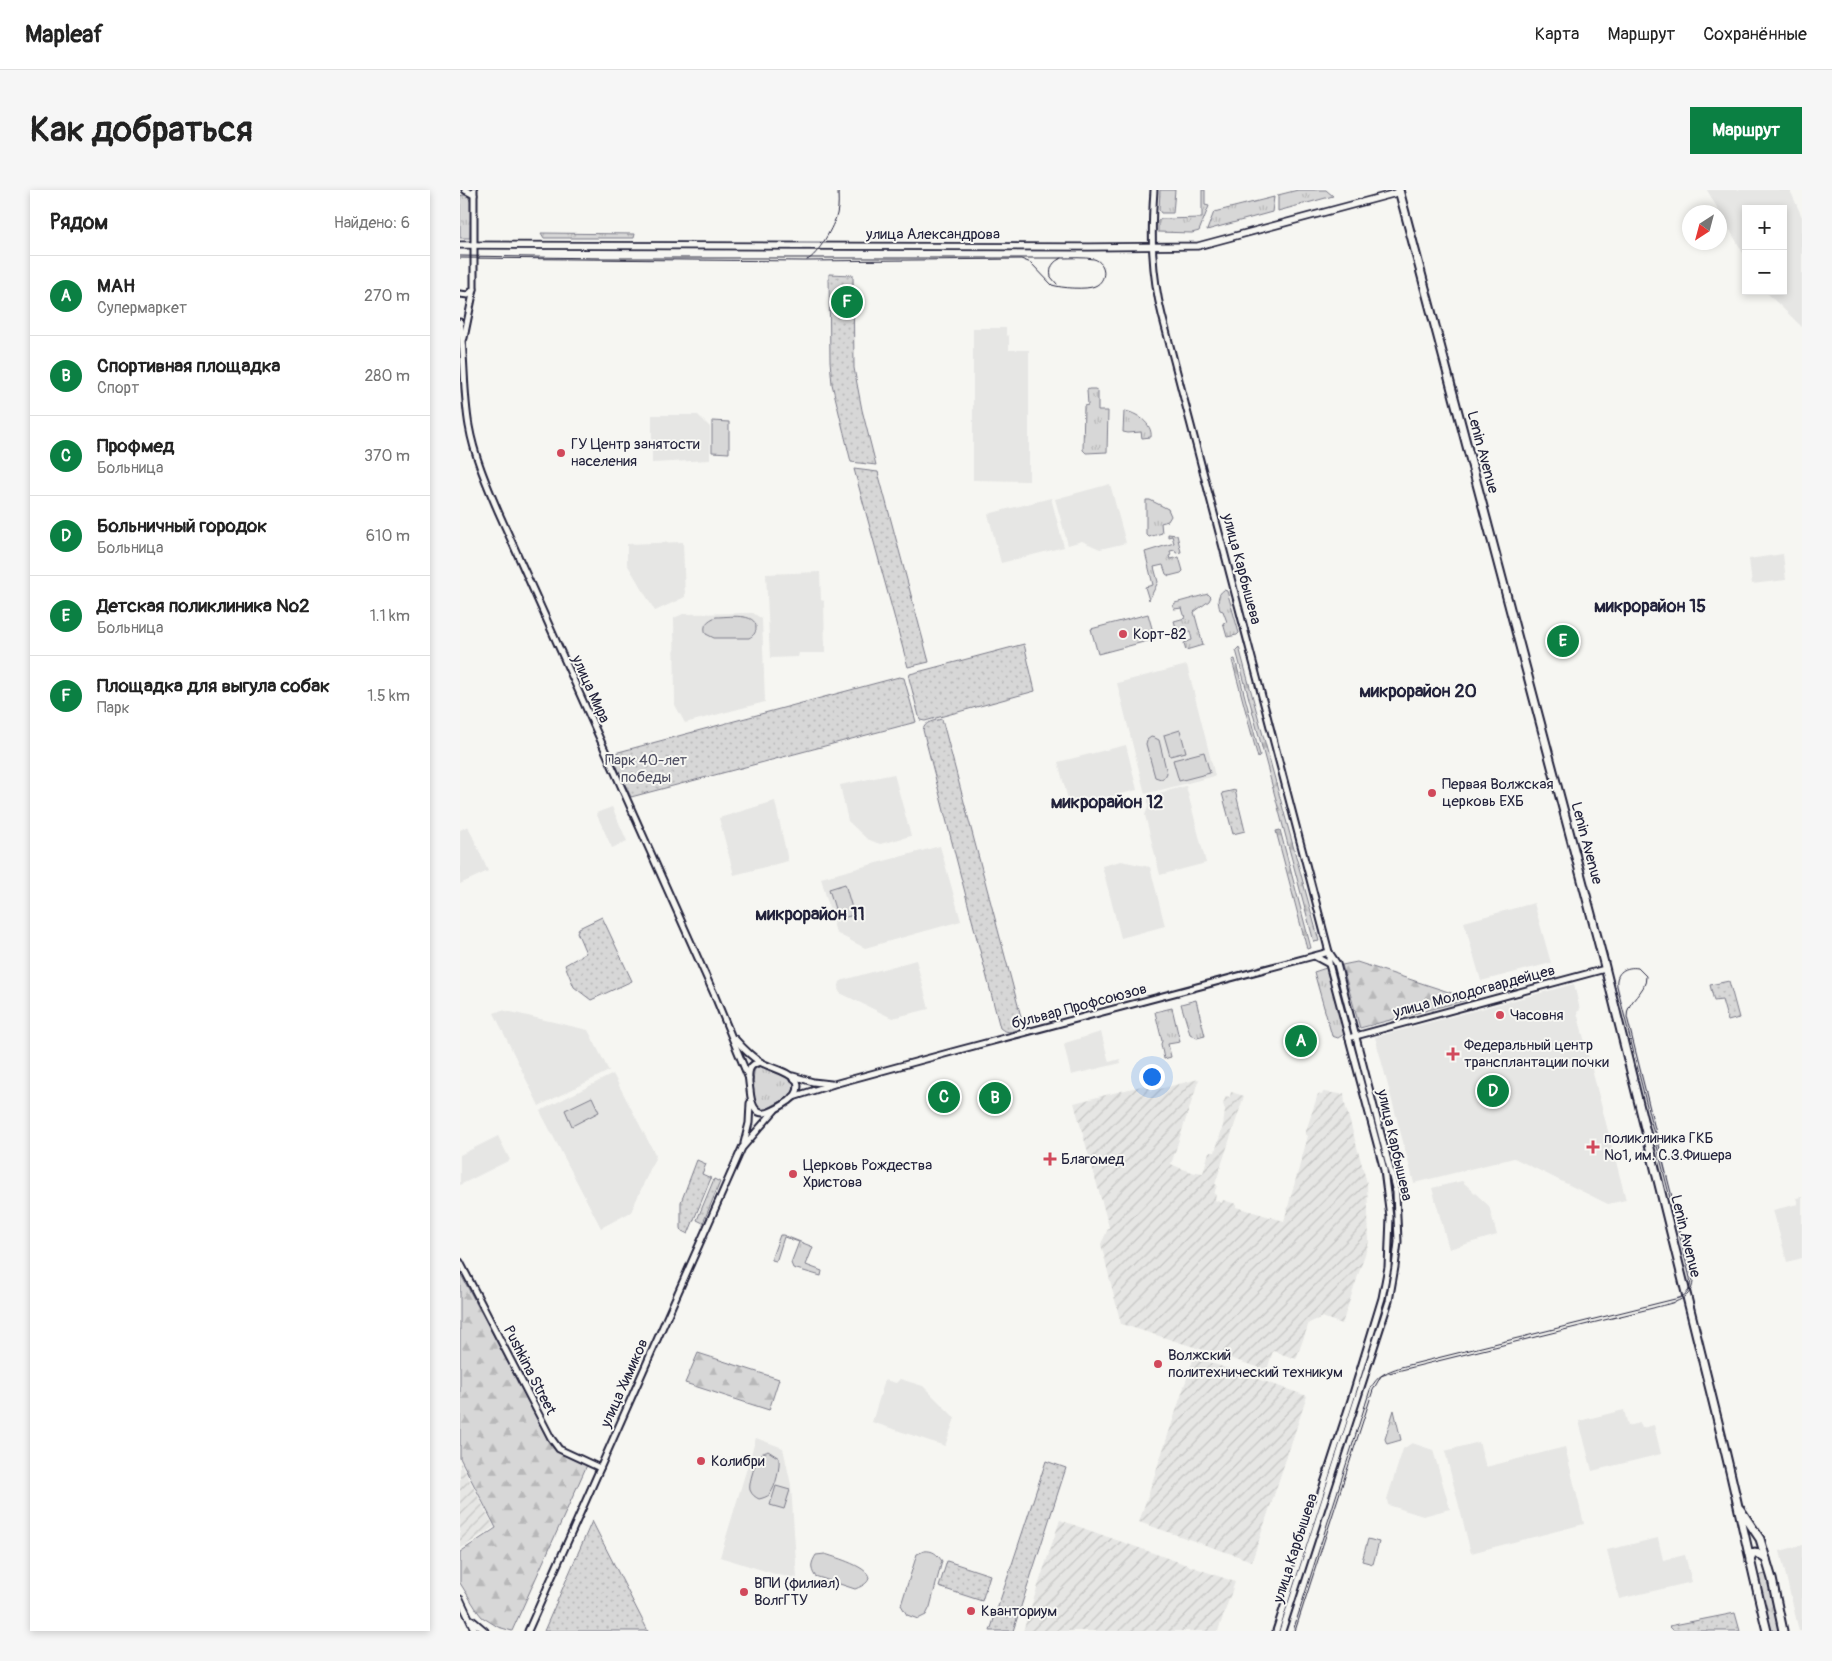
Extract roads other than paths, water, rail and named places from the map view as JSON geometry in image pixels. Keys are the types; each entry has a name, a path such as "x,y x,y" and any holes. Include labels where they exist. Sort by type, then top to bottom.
{"main road":[{"name":"улица Александрова","path":"460,245 1198,246 1399,191"},
{"name":"Lenin Avenue","path":"1399,191 1605,969 1738,1506 1749,1562 1767,1631"},
{"name":"Lenin Avenue","path":"1738,1506 1760,1539 1783,1631"},
{"path":"1749,1562 1752,1554 1755,1552 1766,1560"},
{"path":"460,1599 475,1631"},
{"path":"469,1616 485,1631"}],"street":[{"path":"463,190 474,192"},
{"name":"улица Карбышева","path":"1154,190 1151,246 1156,294 1329,952 1329,964 1384,1170 1390,1218 1388,1267 1382,1298 1276,1631"},
{"name":"улица Мира","path":"463,344 474,289 474,192"},
{"path":"460,294 468,294 474,289"},
{"name":"улица Мира","path":"460,322 469,425 483,475 732,1035 749,1079"},
{"name":"улица Карбышева","path":"1282,1631 1386,1310 1398,1242 1396,1192 1337,964 1329,952"},
{"name":"бульвар Профсоюзов","path":"793,1097 834,1084 1329,952"},
{"path":"1316,957 1329,964"},
{"name":"улица Молодогвардейцев","path":"1349,1038 1605,969"},
{"name":"улица Мира","path":"732,1035 744,1049 761,1062"},
{"path":"761,1062 793,1076 798,1081 799,1086 793,1097 775,1110 765,1113 758,1112 753,1108 749,1079 750,1069 753,1064 761,1062"},
{"name":"бульвар Профсоюзов","path":"793,1076 813,1082 834,1084"},
{"name":"улица Химиков","path":"528,1631 743,1146 749,1123 751,1100"},
{"name":"улица Химиков","path":"743,1146 775,1110"},
{"name":"Pushkina Street","path":"460,1262 551,1438 559,1449 600,1468"}],"tram line":[{"path":"807,260 821,247 833,225 838,211 838,190"},
{"path":"460,256 603,258 1082,258 1098,261 1104,272 1099,284 1086,288 1074,288 1052,285 1031,263 1021,259 805,261 460,258"},
{"path":"1057,284 1051,277 1051,268 1054,263 1062,258"},
{"path":"1293,1631 1370,1390 1379,1377 1386,1373 1401,1367 1679,1298 1689,1290 1690,1278 1617,986 1618,977 1622,971 1629,968 1638,968 1646,976 1645,982 1630,1006 1627,1017 1693,1281 1692,1288 1684,1297 1672,1303 1381,1376 1373,1390 1295,1631"}],"place":[{"name":"Площадка для выгула собак","path":"847,302"},
{"name":"ГУ Центр занятости населения","path":"561,453"},
{"name":"Корт-82","path":"1123,634"},
{"name":"Детская поликлиника №2","path":"1563,641"},
{"name":"Первая Волжская церковь ЕХБ","path":"1432,793"},
{"name":"Часовня","path":"1500,1015"},
{"name":"МАН","path":"1301,1041"},
{"name":"Федеральный центр трансплантации почки","path":"1453,1054"},
{"name":"Больничный городок","path":"1493,1091"},
{"name":"Профмед","path":"944,1097"},
{"name":"Спортивная площадка","path":"995,1098"},
{"name":"поликлиника ГКБ №1, им. С.З.Фишера","path":"1593,1147"},
{"name":"Благомед","path":"1050,1159"},
{"name":"Церковь Рождества Христова","path":"793,1174"},
{"name":"Волжский политехнический техникум","path":"1158,1364"},
{"name":"Колибри","path":"701,1461"},
{"name":"ВПИ (филиал) ВолгГТУ","path":"744,1592"},
{"name":"Кванториум","path":"971,1611"}],"district":[{"name":"микрорайон 15","path":"1650,606"},
{"name":"микрорайон 20","path":"1418,691"},
{"name":"микрорайон 12","path":"1107,802"},
{"name":"микрорайон 11","path":"810,914"}],"park label":[{"name":"Парк 40-лет победы","path":"646,768"}]}
